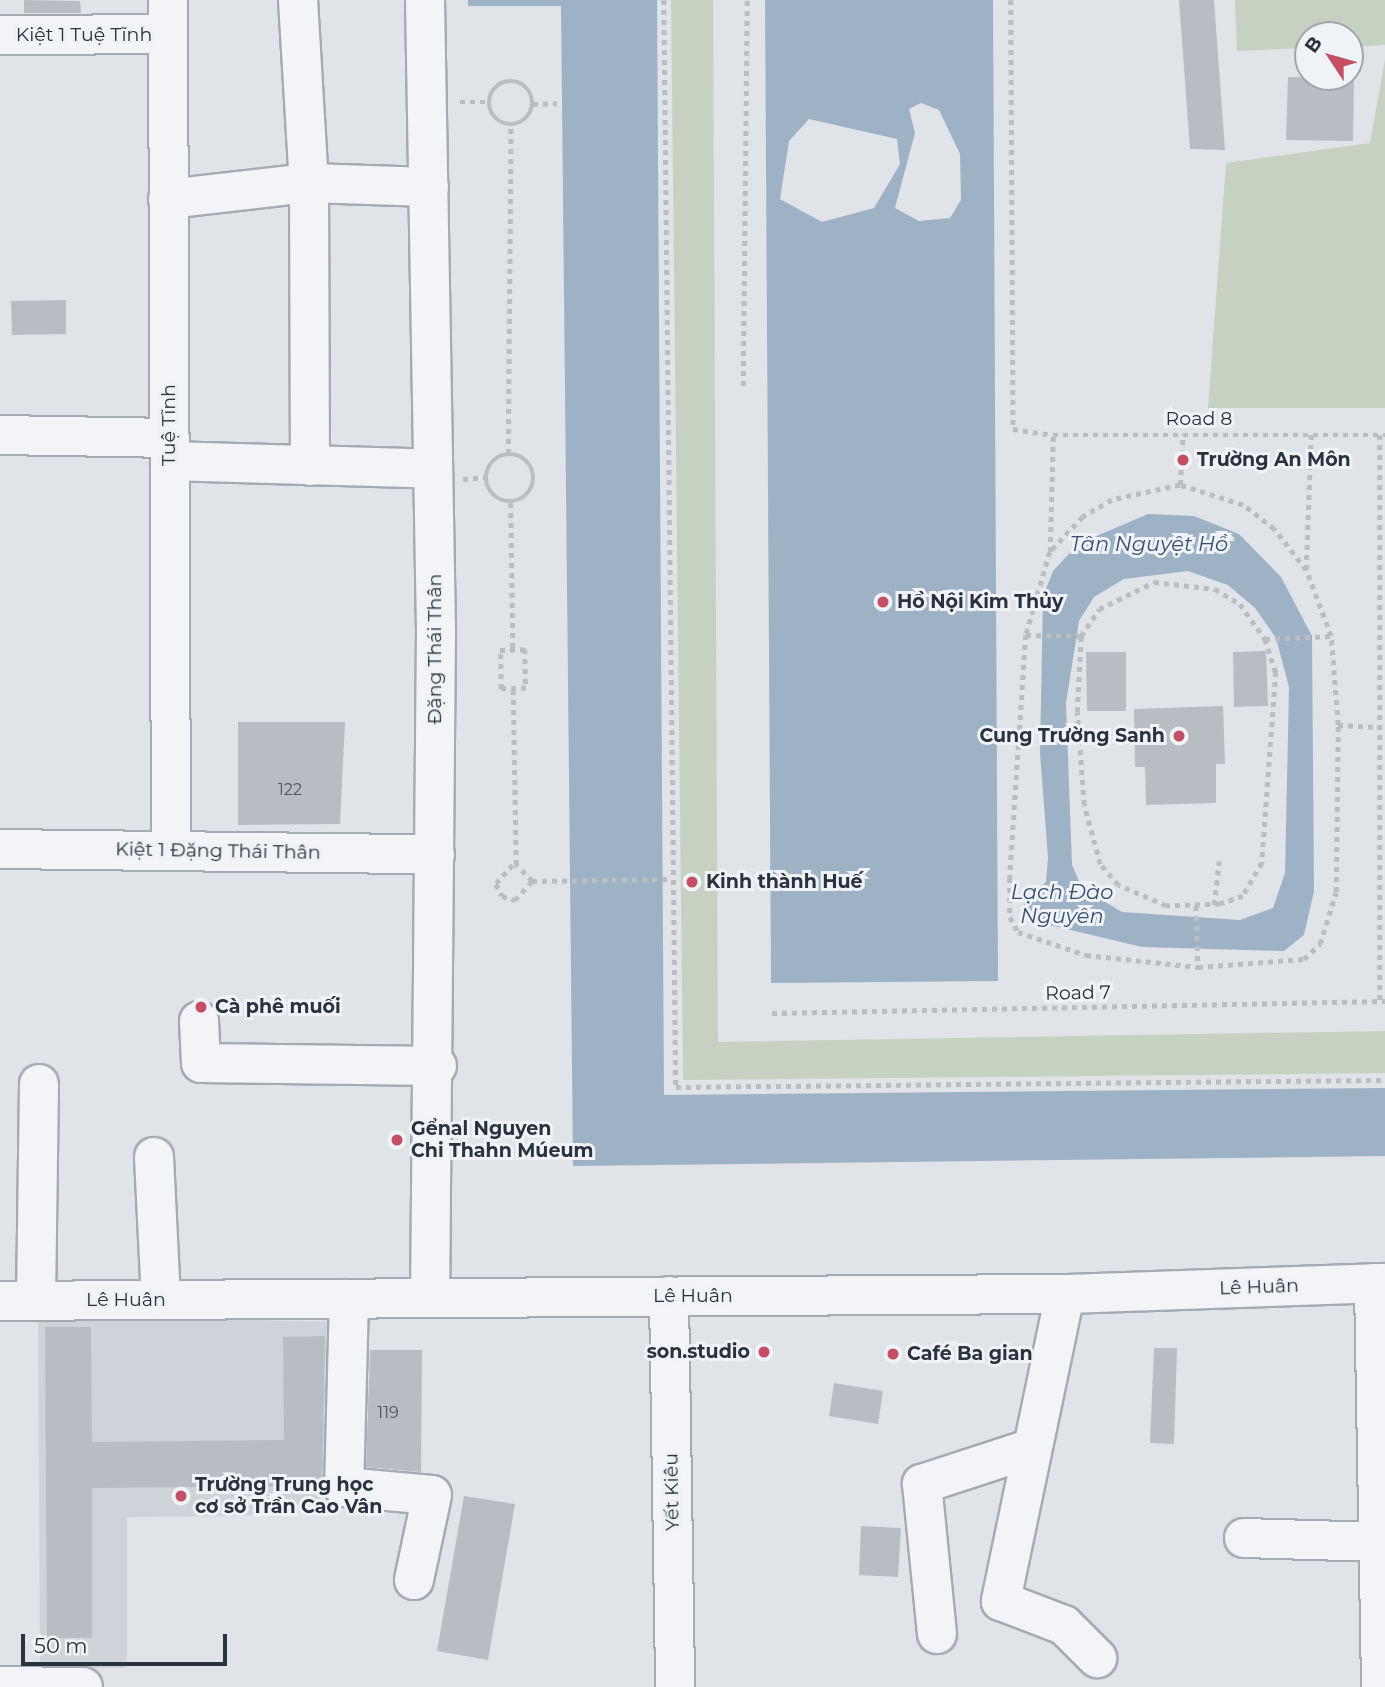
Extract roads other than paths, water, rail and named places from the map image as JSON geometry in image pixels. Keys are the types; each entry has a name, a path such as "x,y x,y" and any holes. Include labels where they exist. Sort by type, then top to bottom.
{"street":[{"path":"298,0 309,183 310,466"},
{"name":"Đặng Thái Thân","path":"425,0 433,470 437,1066 430,1298"},
{"name":"Kiệt 1 Tuệ Tĩnh","path":"0,36 168,17"},
{"name":"Tuệ Tĩnh","path":"168,17 172,851"},
{"path":"168,199 309,183 429,187"},
{"path":"0,435 169,449 310,466 433,470"},
{"name":"Kiệt 1 Đặng Thái Thân","path":"0,849 435,854"},
{"path":"199,1021 201,1063 437,1066"},
{"path":"18,1301 39,1084"},
{"path":"154,1157 161,1300"},
{"path":"1379,1283 1378,1542 1382,1580 1381,1687"},
{"name":"Lê Huân","path":"18,1301 1065,1294 1379,1283"},
{"path":"1065,1294 1029,1449 1001,1601 1064,1625 1097,1658"},
{"name":"Yết Kiêu","path":"669,1296 675,1687"},
{"path":"349,1298 344,1487 432,1495 414,1580"},
{"path":"937,1634 922,1484 1029,1449"},
{"path":"1244,1538 1378,1542"},
{"path":"0,1686 83,1687"}],"water":[{"path":"468,0 657,0 664,1095 1385,1088 1385,1156 573,1166 561,6 468,6"},
{"name":"Hồ Nội Kim Thủy","path":"765,0 993,0 998,981 771,983","holes":["921,103 939,110 960,154 961,200 950,218 919,221 895,208 915,133 909,109","809,119 897,139 900,164 874,208 822,222 780,199 789,141"]},
{"path":"1148,514 1194,516 1239,534 1281,577 1312,636 1314,891 1304,935 1284,951 1142,947 1020,918 1025,900 1046,882 1048,858 1040,753 1043,596 1053,571 1078,544","holes":["1188,571 1228,585 1255,608 1276,638 1289,687 1285,873 1273,908 1240,920 1122,912 1082,888 1072,865 1066,703 1079,621 1094,597 1124,579"]}],"place":[{"name":"Trường An Môn","path":"1183,460"},
{"name":"Hồ Nội Kim Thủy","path":"883,602"},
{"name":"Cung Trường Sanh","path":"1179,736"},
{"name":"Kinh thành Huế","path":"692,882"},
{"name":"Cà phê muối","path":"201,1007"},
{"name":"Gểnal Nguyen Chi Thahn Múeum","path":"397,1140"},
{"name":"son.studio","path":"764,1352"},
{"name":"Café Ba gian","path":"893,1354"},
{"name":"Trường Trung học cơ sở Trần Cao Vân","path":"181,1496"}],"water label":[{"name":"Tân Nguyệt Hồ","path":"1149,544"},
{"name":"Lạch Đào Nguyên","path":"1062,904"}]}
